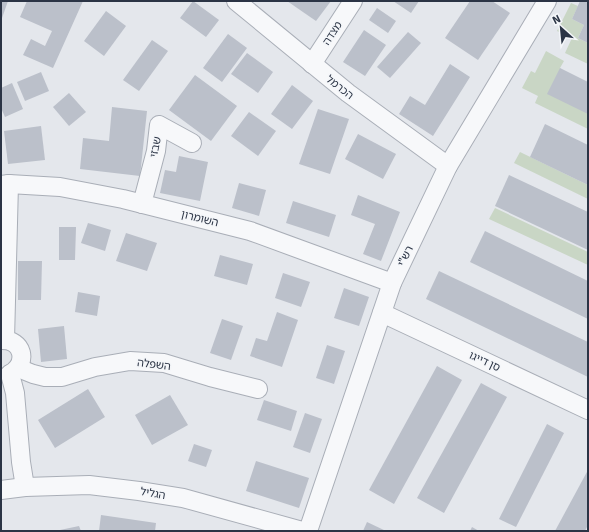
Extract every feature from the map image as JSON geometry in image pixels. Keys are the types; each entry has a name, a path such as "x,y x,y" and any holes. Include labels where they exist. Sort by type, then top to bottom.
{"street":[{"name":"הכרמל","path":"236,1 348,93 448,166"},
{"name":"מצדה","path":"312,64 353,1"},
{"name":"רש\"י","path":"308,531 392,283 448,166 547,1"},
{"name":"שבזי","path":"142,204 156,151 159,125 192,143"},
{"name":"השומרון","path":"5,184 60,187 123,199 250,230 392,283"},
{"path":"5,184 3,340 10,341 15,344 21,352 21,358 10,372 15,393 21,462 25,487"},
{"name":"סן דייגו","path":"382,313 588,410"},
{"name":"השפלה","path":"10,372 49,377 62,377 95,367 130,361 150,362 164,363 210,377 258,389"},
{"name":"השפלה","path":"16,402 30,387 40,380 49,377"},
{"name":"הגליל","path":"1,490 25,487 89,485 140,491 183,498 302,531"}],"green space":[{"path":"571,3 578,6 572,19 584,25 578,38 588,43 588,64 565,53 572,38 557,31"},
{"path":"546,51 564,61 560,68 588,114 588,129 535,103 538,96 522,88 531,71 535,73"},
{"path":"520,152 588,185 588,199 514,163"},
{"path":"495,208 588,252 588,265 489,219"}],"building":[{"path":"1,1 8,1 2,18 1,17"},
{"path":"27,1 83,1 53,68 23,55 31,39 45,46 52,31 20,17"},
{"path":"193,1 219,20 206,37 180,18"},
{"path":"287,1 331,1 316,21"},
{"path":"393,1 419,1 411,13"},
{"path":"470,1 492,1 510,13 478,60 445,38"},
{"path":"580,1 585,1 588,3 588,43 578,38 584,25 572,19"},
{"path":"377,8 396,21 388,33 369,20"},
{"path":"106,11 126,26 104,56 84,41"},
{"path":"364,30 386,45 365,76 343,62"},
{"path":"408,32 421,43 390,78 377,67"},
{"path":"228,34 247,48 222,82 203,68"},
{"path":"152,40 168,51 139,91 123,80"},
{"path":"247,53 273,72 258,93 231,74"},
{"path":"450,64 470,77 433,136 399,114 410,96 425,105"},
{"path":"560,68 588,82 588,114 547,94"},
{"path":"41,72 49,91 25,101 17,82"},
{"path":"195,75 237,106 211,141 169,110"},
{"path":"12,83 23,109 5,117 1,108 1,88"},
{"path":"292,85 313,101 292,129 271,114"},
{"path":"69,93 86,112 69,126 53,107"},
{"path":"112,107 147,111 140,176 80,169 83,138 109,141"},
{"path":"318,109 349,119 330,174 299,164"},
{"path":"249,112 276,131 258,156 231,136"},
{"path":"545,124 588,145 588,185 530,157"},
{"path":"41,126 45,160 8,164 4,131"},
{"path":"358,134 396,154 383,179 345,159"},
{"path":"179,156 208,162 200,201 160,193 165,170 176,172"},
{"path":"509,175 588,212 588,250 495,206"},
{"path":"239,183 266,190 259,216 232,208"},
{"path":"358,195 400,212 381,261 363,254 375,224 351,215"},
{"path":"293,201 336,215 329,237 286,223"},
{"path":"88,223 111,230 105,251 81,243"},
{"path":"59,227 76,227 75,260 59,260"},
{"path":"485,231 588,281 588,319 470,262"},
{"path":"126,233 157,243 147,271 116,261"},
{"path":"220,255 253,264 247,285 214,276"},
{"path":"18,261 42,261 41,300 18,300"},
{"path":"439,271 588,342 588,377 426,299"},
{"path":"283,273 310,282 301,307 275,298"},
{"path":"344,288 369,297 359,326 334,318"},
{"path":"78,292 100,296 97,316 75,312"},
{"path":"277,312 298,320 282,367 250,356 256,338 267,341"},
{"path":"222,319 243,326 231,360 210,353"},
{"path":"64,326 67,359 41,362 38,329"},
{"path":"327,345 345,351 334,384 316,378"},
{"path":"437,366 462,380 394,504 369,490"},
{"path":"481,383 507,397 444,513 417,498"},
{"path":"88,389 105,417 55,448 38,420"},
{"path":"170,395 188,425 152,445 135,415"},
{"path":"264,400 297,411 291,431 257,420"},
{"path":"305,413 322,419 310,453 293,447"},
{"path":"547,424 564,433 516,527 499,519"},
{"path":"194,444 212,450 206,467 188,461"},
{"path":"256,461 309,478 299,508 246,491"},
{"path":"588,470 588,525 585,531 555,531"},
{"path":"101,515 156,523 155,531 99,531"},
{"path":"367,522 386,531 363,531"},
{"path":"79,526 81,531 60,531 60,530"},
{"path":"472,527 479,531 470,531"}]}
